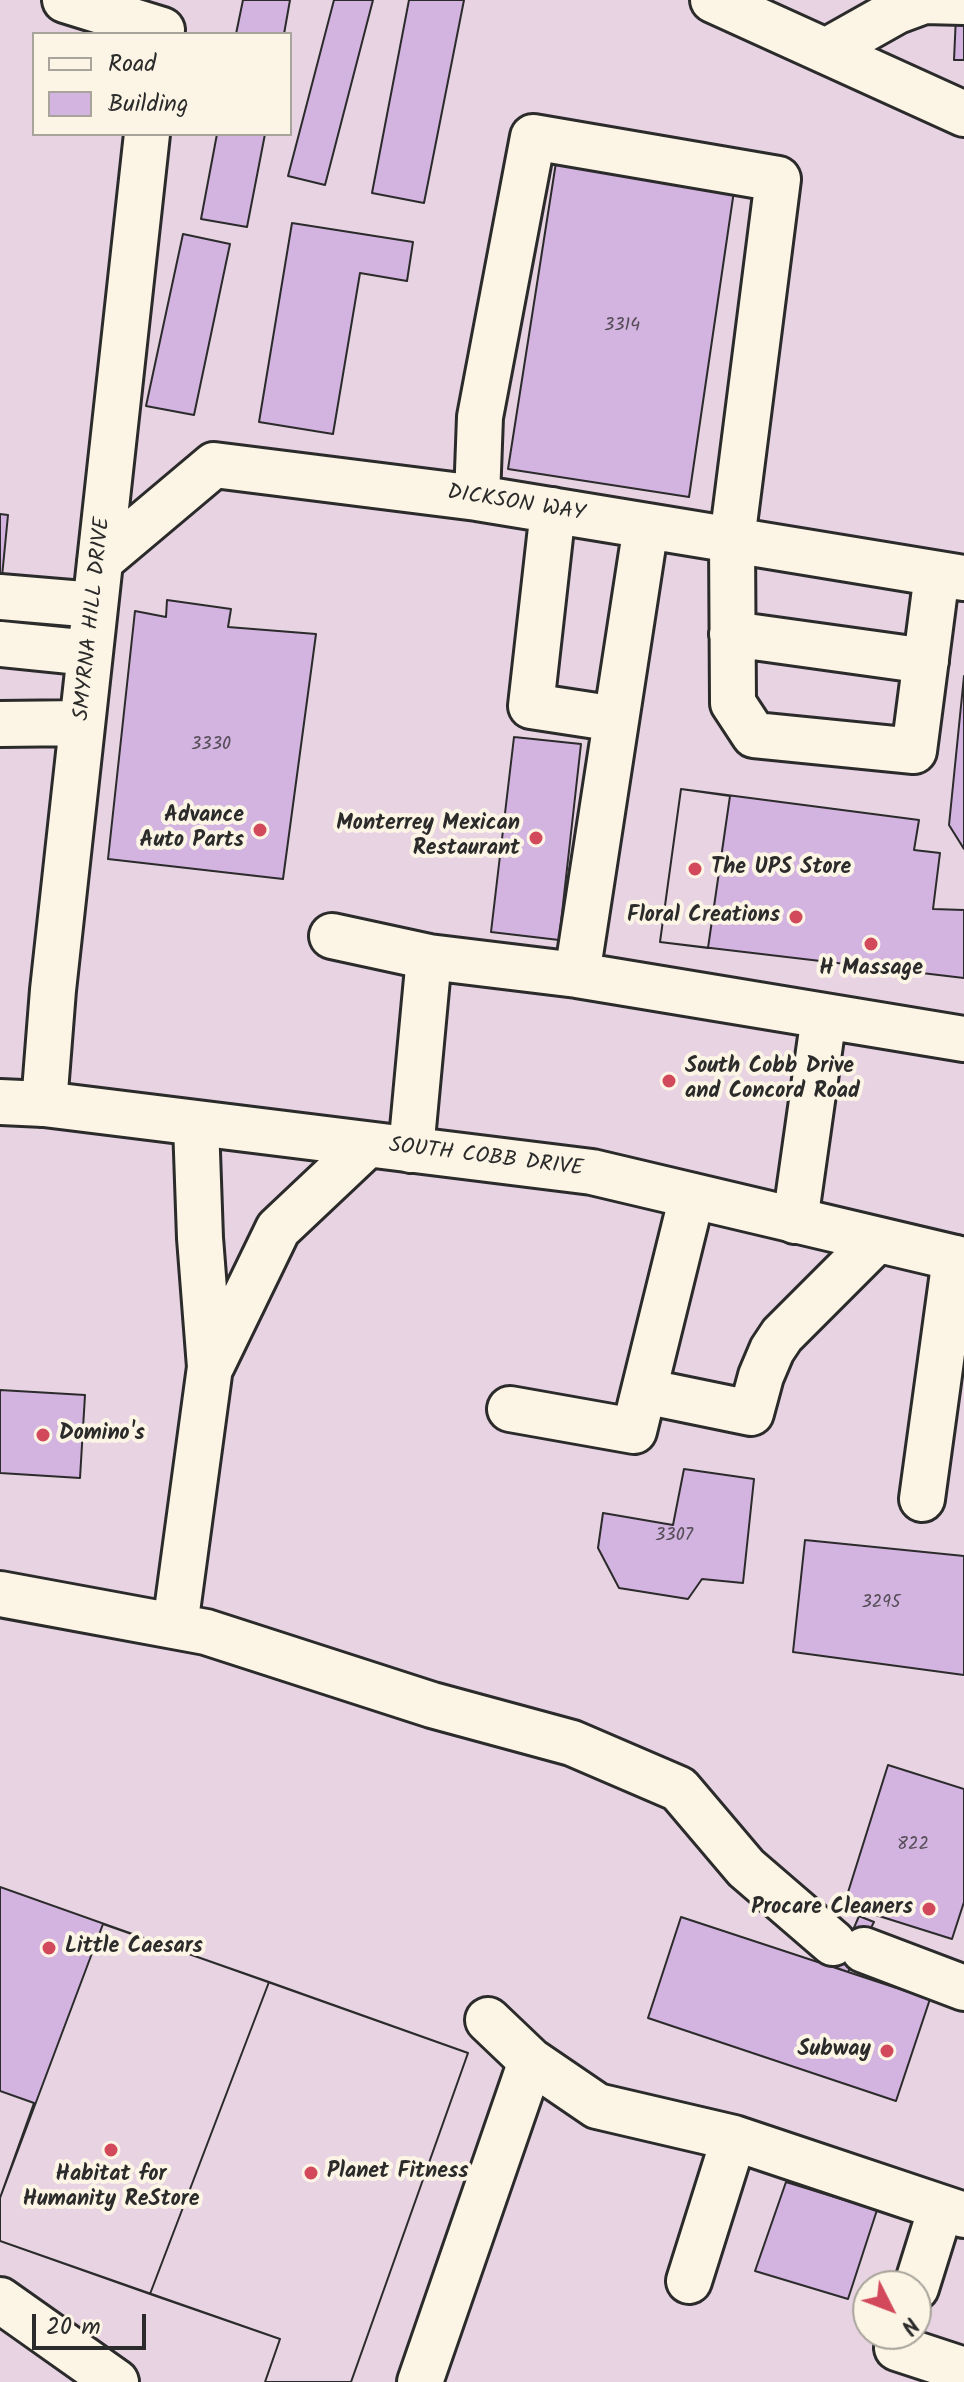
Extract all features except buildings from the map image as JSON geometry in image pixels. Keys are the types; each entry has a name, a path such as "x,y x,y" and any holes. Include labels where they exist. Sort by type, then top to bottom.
{"street":[{"path":"65,0 164,21"},
{"path":"713,0 964,114"},
{"path":"826,51 897,11 924,1 964,2"},
{"name":"SMYRNA HILL DRIVE","path":"44,1104 53,990 147,136"},
{"path":"477,498 480,417 533,137 778,179 732,540 733,703 754,735 914,751 926,661 950,576"},
{"name":"DICKSON WAY","path":"100,561 214,465 477,498 950,576"},
{"path":"553,510 531,706 616,719"},
{"path":"577,975 646,526"},
{"path":"0,597 95,605"},
{"path":"732,634 926,661"},
{"path":"0,644 90,653"},
{"path":"0,724 82,723"},
{"path":"332,936 429,957 577,975 964,1039"},
{"path":"411,1150 429,957"},
{"path":"795,1221 824,1016"},
{"name":"SOUTH COBB DRIVE","path":"0,1102 44,1104 592,1172 960,1259"},
{"path":"175,1626 210,1367 200,1238 196,1124"},
{"path":"210,1367 278,1229 367,1145"},
{"path":"510,1409 634,1431 692,1196"},
{"path":"644,1391 751,1413 761,1376 782,1335 877,1240"},
{"path":"922,1499 960,1259"},
{"path":"0,1594 206,1632 432,1705 572,1743 679,1789 746,1868 848,1947 964,1988"},
{"path":"488,2020 531,2061 597,2106 734,2138 953,2212 925,2270"},
{"path":"420,2382 531,2061"},
{"path":"689,2281 734,2138"},
{"path":"0,2300 116,2382"},
{"path":"903,2350 964,2370"}],"shaded area":[{"path":"0,0 964,0 964,2382 0,2382"}],"place":[{"name":"Advance Auto Parts","path":"260,830"},
{"name":"Monterrey Mexican Restaurant","path":"536,838"},
{"name":"The UPS Store","path":"695,869"},
{"name":"Floral Creations","path":"796,917"},
{"name":"H Massage","path":"871,944"},
{"name":"South Cobb Drive and Concord Road","path":"669,1081"},
{"name":"Domino's","path":"43,1435"},
{"name":"Procare Cleaners","path":"929,1909"},
{"name":"Little Caesars","path":"49,1948"},
{"name":"Subway","path":"887,2051"},
{"name":"Habitat for Humanity ReStore","path":"111,2150"},
{"name":"Planet Fitness","path":"311,2173"}]}
